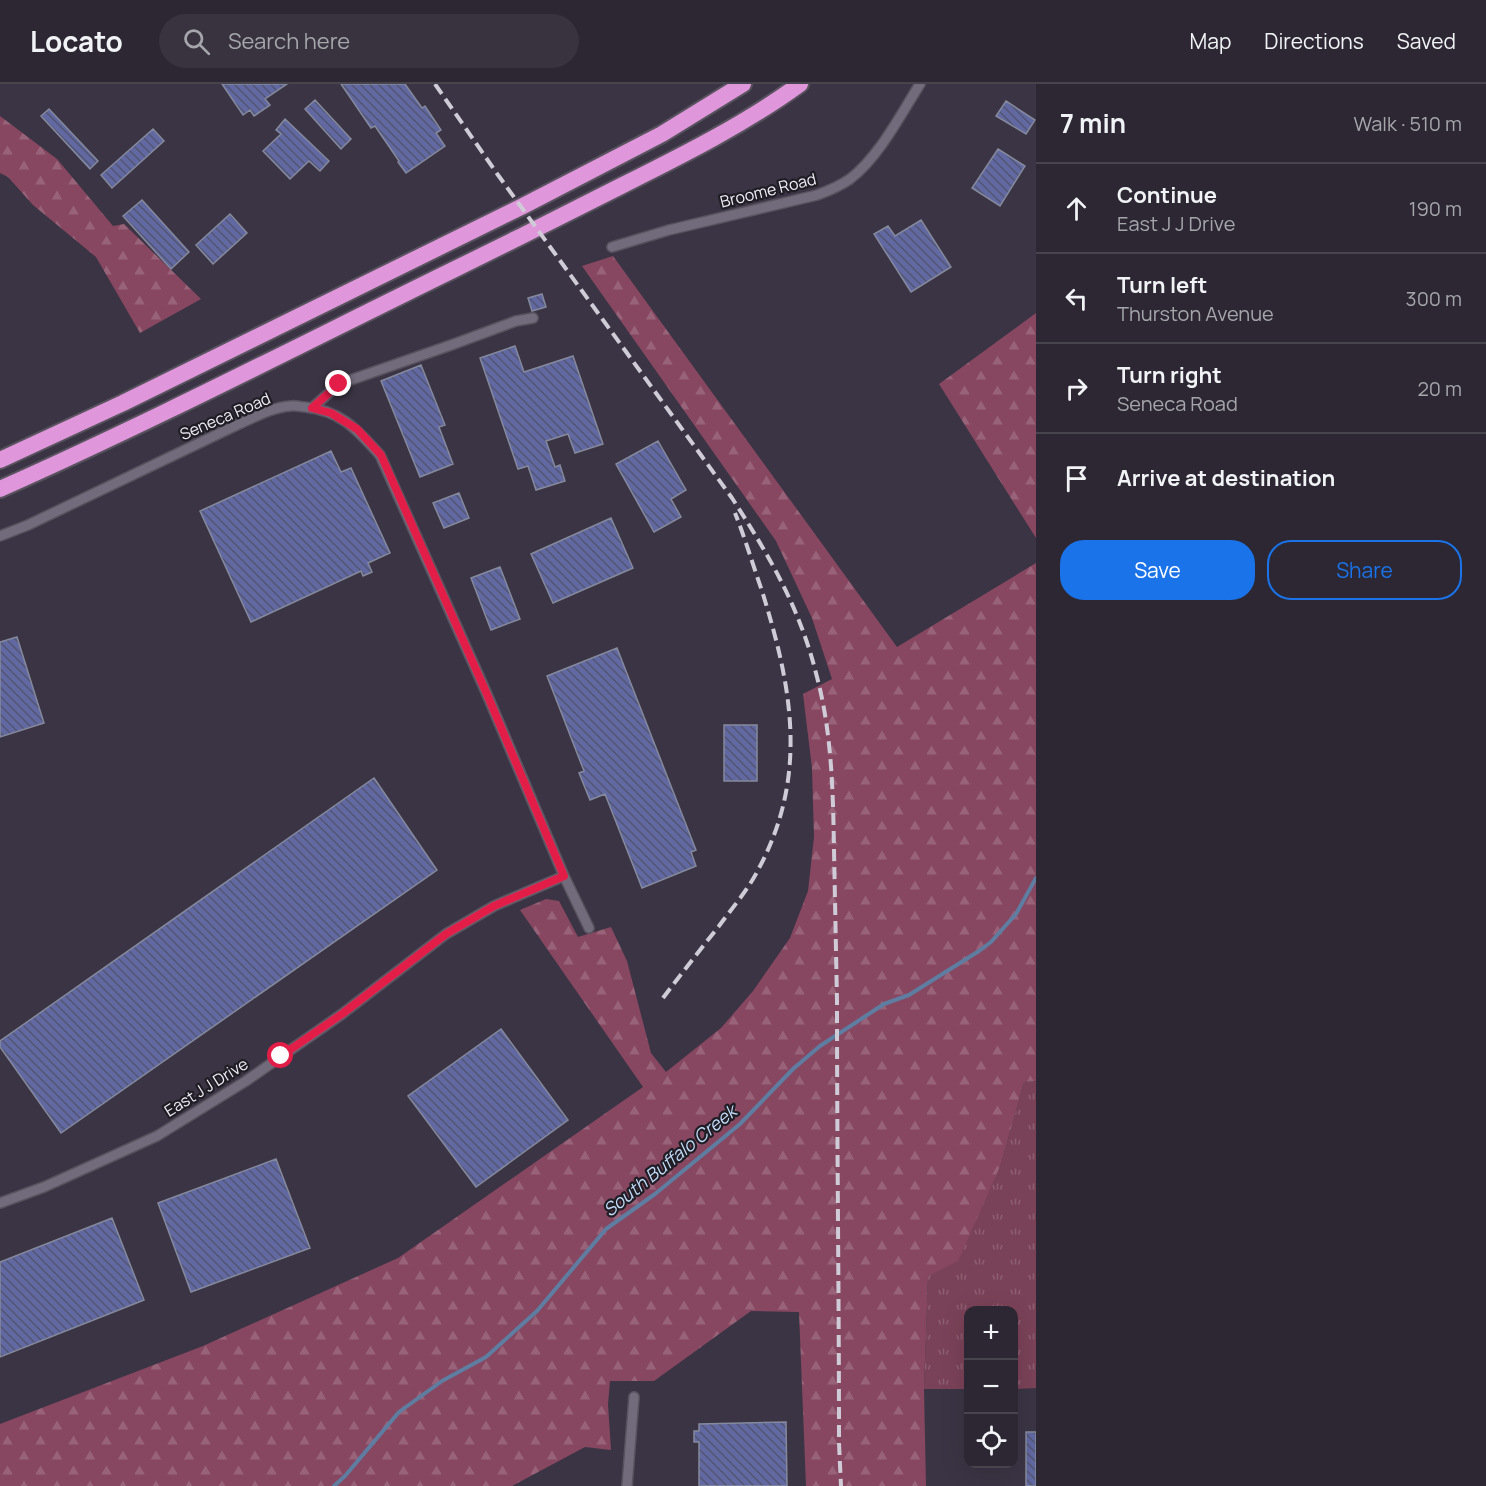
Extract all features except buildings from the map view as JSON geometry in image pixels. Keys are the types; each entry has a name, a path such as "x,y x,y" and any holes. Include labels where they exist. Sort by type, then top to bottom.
{"highway":[{"path":"0,460 123,403 523,206 662,134 743,84"},
{"path":"0,489 52,466 645,175 729,129 800,84"}],"street":[{"name":"Broome Road","path":"612,247 669,230 817,195 834,188 849,179 872,158 920,84"},
{"path":"312,408 339,384 516,321 533,318"},
{"name":"Seneca Road","path":"0,536 270,411 291,406 312,408"},
{"path":"312,408 331,413 357,429 381,455 486,692 564,876 589,927"},
{"name":"East J J Drive","path":"0,1203 44,1187 157,1136 255,1075 342,1014 446,934 494,906 564,876"},
{"path":"627,1486 634,1397"}],"green space":[{"path":"0,116 57,159 113,226 124,224 201,299 140,333 96,257 33,205 8,177 0,173"},
{"path":"613,256 897,647 1036,563 1036,1081 1024,1082 1001,1164 958,1261 928,1276 924,1389 926,1486 806,1486 799,1312 751,1311 654,1381 610,1381 608,1404 611,1450 585,1447 512,1486 0,1486 0,1424 203,1346 398,1258 643,1087 520,910 546,899 559,901 578,937 611,927 627,961 651,1053 666,1072 721,1028 753,991 790,938 808,891 814,837 812,768 803,694 832,679 812,618 776,541 582,266"},
{"path":"1036,313 1036,538 939,384"},
{"path":"1036,1081 1036,1388 1018,1389 1018,1306 964,1306 964,1389 924,1389 928,1276 1001,1164 1024,1082"}],"waterway":[{"name":"South Buffalo Creek","path":"334,1486 399,1412 442,1381 486,1357 537,1311 606,1229 655,1194 740,1124 793,1069 820,1046 884,1004 909,995 991,942 1016,914 1036,878"}],"railway":[{"path":"435,84 498,175 732,498 782,584 810,652 826,720 833,807 841,1486"},
{"path":"663,998 740,899 758,870 774,835 784,800 790,766 790,731 781,662 762,591 735,513"}],"route":[{"path":"281,1056 342,1014 446,934 494,906 564,876 486,692 381,455 357,429 331,413 312,408 339,384"}]}
